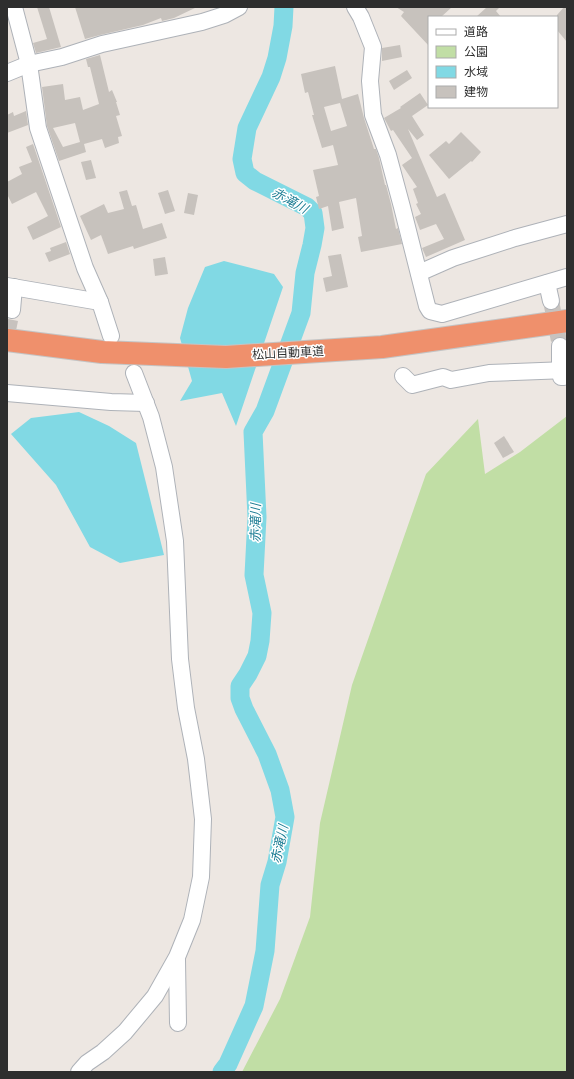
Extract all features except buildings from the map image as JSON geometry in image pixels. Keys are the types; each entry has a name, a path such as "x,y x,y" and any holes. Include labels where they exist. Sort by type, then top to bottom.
{"highway":[{"path":"368,348 559,303"},
{"name":"松山自動車道","path":"7,340 102,352 226,357 368,348 567,321"}],"street":[{"path":"14,7 29,64 38,128 85,268 100,302 111,336"},
{"path":"7,73 29,64 62,57 102,44 202,22 224,15 239,7"},
{"path":"355,7 361,17 373,47 370,81 373,114 388,155 427,306 430,311 442,314 567,277"},
{"path":"419,273 453,258 515,238 567,224"},
{"path":"547,284 559,303"},
{"path":"12,310 11,287 100,302"},
{"path":"403,376 412,385 443,377 451,380 489,373 565,372 560,346"},
{"path":"79,1072 87,1063 103,1052 125,1032 155,996 177,957 192,920 201,877 204,818 196,759 186,708 180,658 175,541 164,467 151,417 134,373"},
{"path":"7,393 111,402 146,403"},
{"path":"177,957 176,979 178,1023"}],"green space":[{"path":"567,416 567,1072 242,1072 280,999 310,917 320,823 352,685 426,474 478,419 485,474 520,452"}],"water":[{"path":"224,261 274,274 283,287 236,426 222,393 180,401 192,381 180,338 188,308 205,267"},
{"path":"79,412 109,426 136,443 164,555 120,563 90,547 56,485 11,434 31,418"}],"waterway":[{"name":"赤滝川","path":"222,1072 228,1064 254,1006 265,951 270,885 277,862 285,817 280,790 267,754 240,698 240,686 257,656 260,641 262,613 254,575 257,517 253,432 265,411 301,313 305,273 315,228 313,213 307,207 255,181 245,173 242,159 247,128 271,77 277,58 283,26 284,7"}],"tunnel":[{"path":"551,301 560,346"},
{"path":"7,335 12,310"}]}
